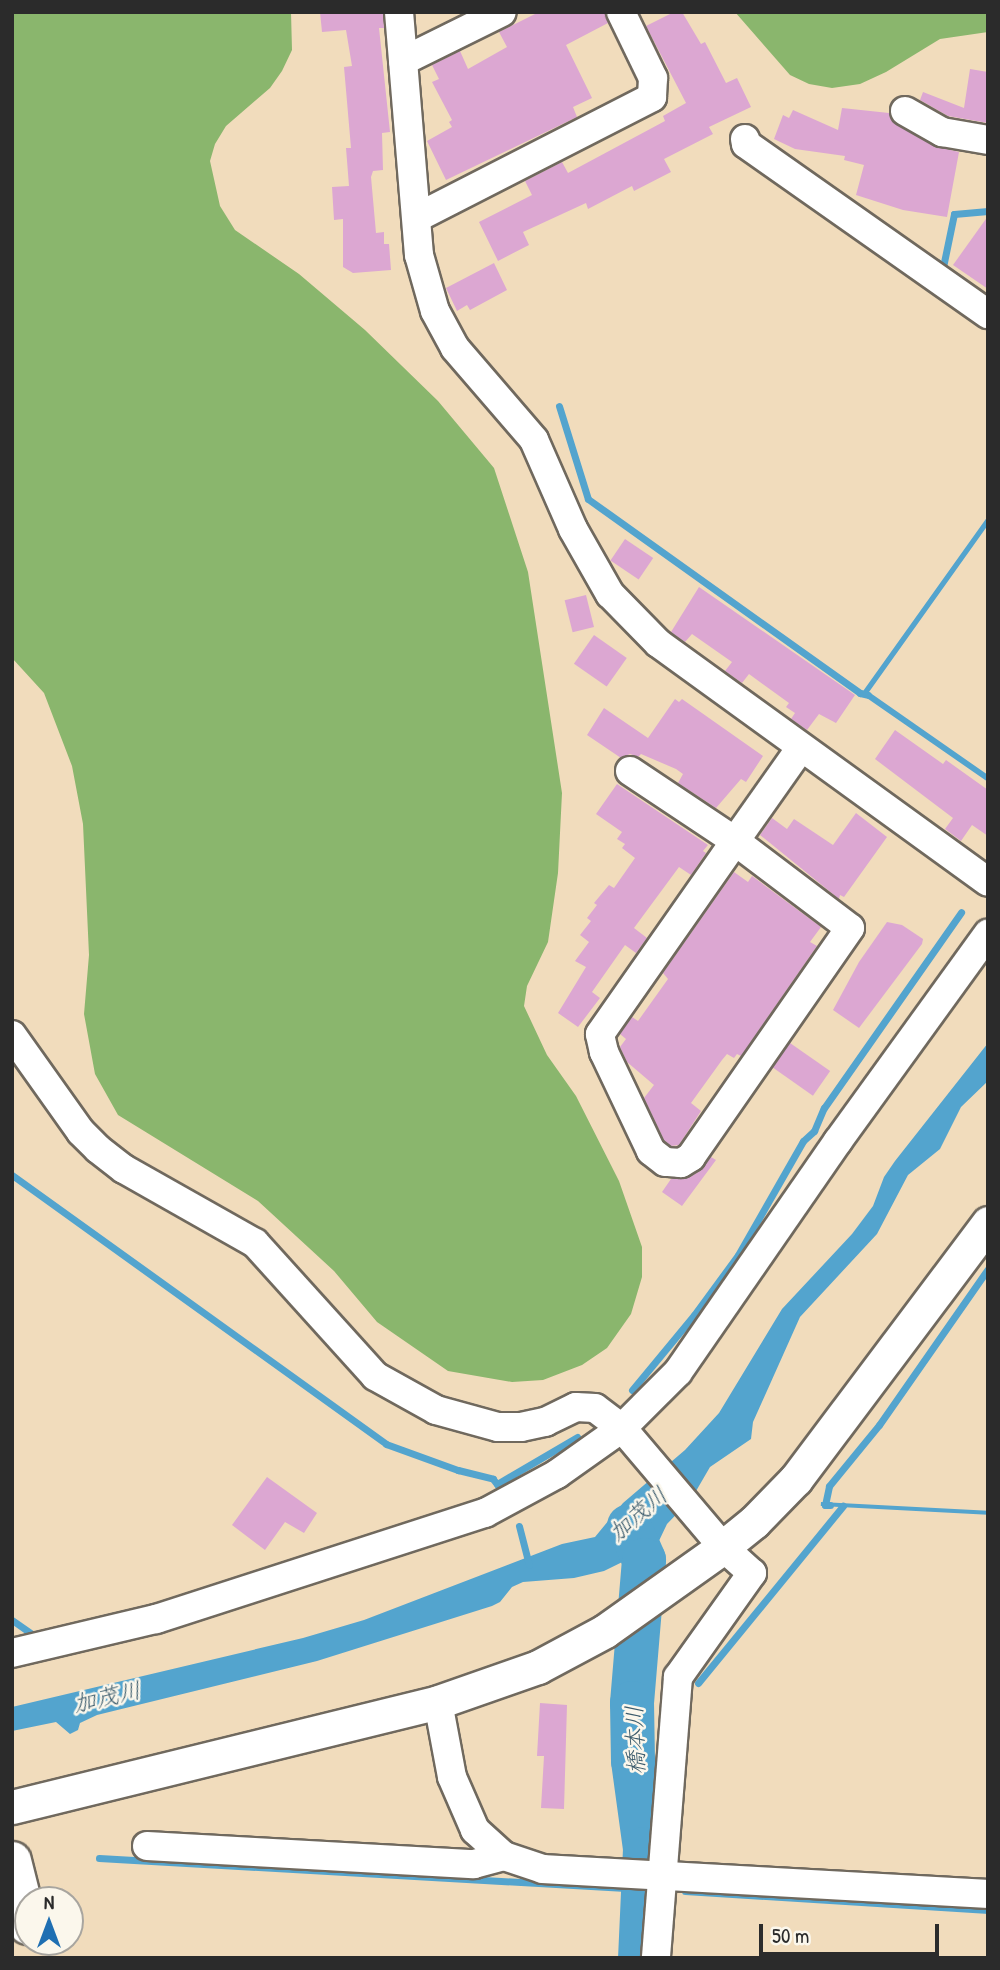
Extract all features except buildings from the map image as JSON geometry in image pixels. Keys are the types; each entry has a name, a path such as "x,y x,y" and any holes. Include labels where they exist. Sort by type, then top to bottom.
{"main road":[{"path":"12,1861 18,1886"}],"street":[{"path":"398,12 418,217 419,255 435,311 455,348 534,440 572,529 610,594 658,643 800,749 988,882"},
{"path":"403,61 502,12"},
{"path":"418,217 652,97 653,78 621,12"},
{"path":"905,111 942,132 988,140"},
{"path":"745,139 746,144 988,314"},
{"path":"630,771 735,841 850,928 691,1157 681,1163 664,1162 652,1151 604,1052 600,1034 735,841 800,749"},
{"path":"12,1653 156,1619 485,1513 557,1474 622,1428 678,1372 838,1141 988,934"},
{"path":"12,1035 81,1132 98,1149 124,1169 255,1243 375,1376 436,1410 482,1424 521,1427 545,1422 576,1407 595,1408 622,1428 723,1547 752,1573 678,1677 651,1874 656,1958"},
{"path":"12,1807 438,1702 538,1667 605,1631 661,1594 723,1547 754,1522 796,1479 988,1223"},
{"path":"438,1702 452,1777 475,1830 504,1856 543,1869 988,1894"},
{"path":"147,1846 474,1864 504,1856"}],"green space":[{"path":"12,12 291,12 292,50 282,71 270,88 226,126 215,144 210,161 220,206 235,230 299,274 365,330 438,401 494,468 528,572 562,793 558,873 548,942 527,986 524,1006 547,1055 576,1096 619,1181 642,1247 642,1277 631,1314 607,1348 582,1365 543,1380 512,1382 448,1371 377,1322 334,1271 258,1201 118,1115 95,1074 84,1014 89,955 83,824 72,766 44,693 12,658"},
{"path":"735,12 988,12 988,32 940,39 886,72 860,84 832,88 809,84 790,75"}],"water":[{"path":"988,516 988,525 869,692 988,775 988,782 861,694"},
{"name":"加茂川","path":"988,1043 988,1081 961,1107 940,1149 908,1175 877,1234 800,1317 753,1422 751,1439 710,1467 692,1498 667,1524 657,1545 604,1571 574,1578 523,1582 512,1587 500,1602 492,1606 317,1661 97,1715 80,1723 78,1730 70,1734 56,1722 12,1731 12,1707 303,1638 364,1620 562,1544 595,1537 623,1503 685,1450 719,1413 782,1309 852,1234 873,1206 884,1177 895,1161"},
{"path":"821,1502 988,1511 988,1515 821,1506"}],"waterway":[{"path":"937,262 943,267 954,214 988,211"},
{"path":"559,406 588,499 860,693 868,695"},
{"path":"632,1390 694,1315 738,1255 803,1141 814,1131 824,1108 961,912"},
{"path":"12,1175 386,1444 458,1470 493,1479 502,1491"},
{"path":"830,1505 825,1505 829,1486 879,1425 988,1269"},
{"path":"497,1484 577,1437"},
{"path":"698,1683 843,1506"},
{"path":"519,1526 529,1565"},
{"name":"橋本川","path":"629,1526 644,1560 632,1703 633,1761 645,1849 640,1958"},
{"path":"12,1620 35,1636"},
{"path":"99,1858 643,1889"},
{"path":"685,1891 988,1910"}]}
